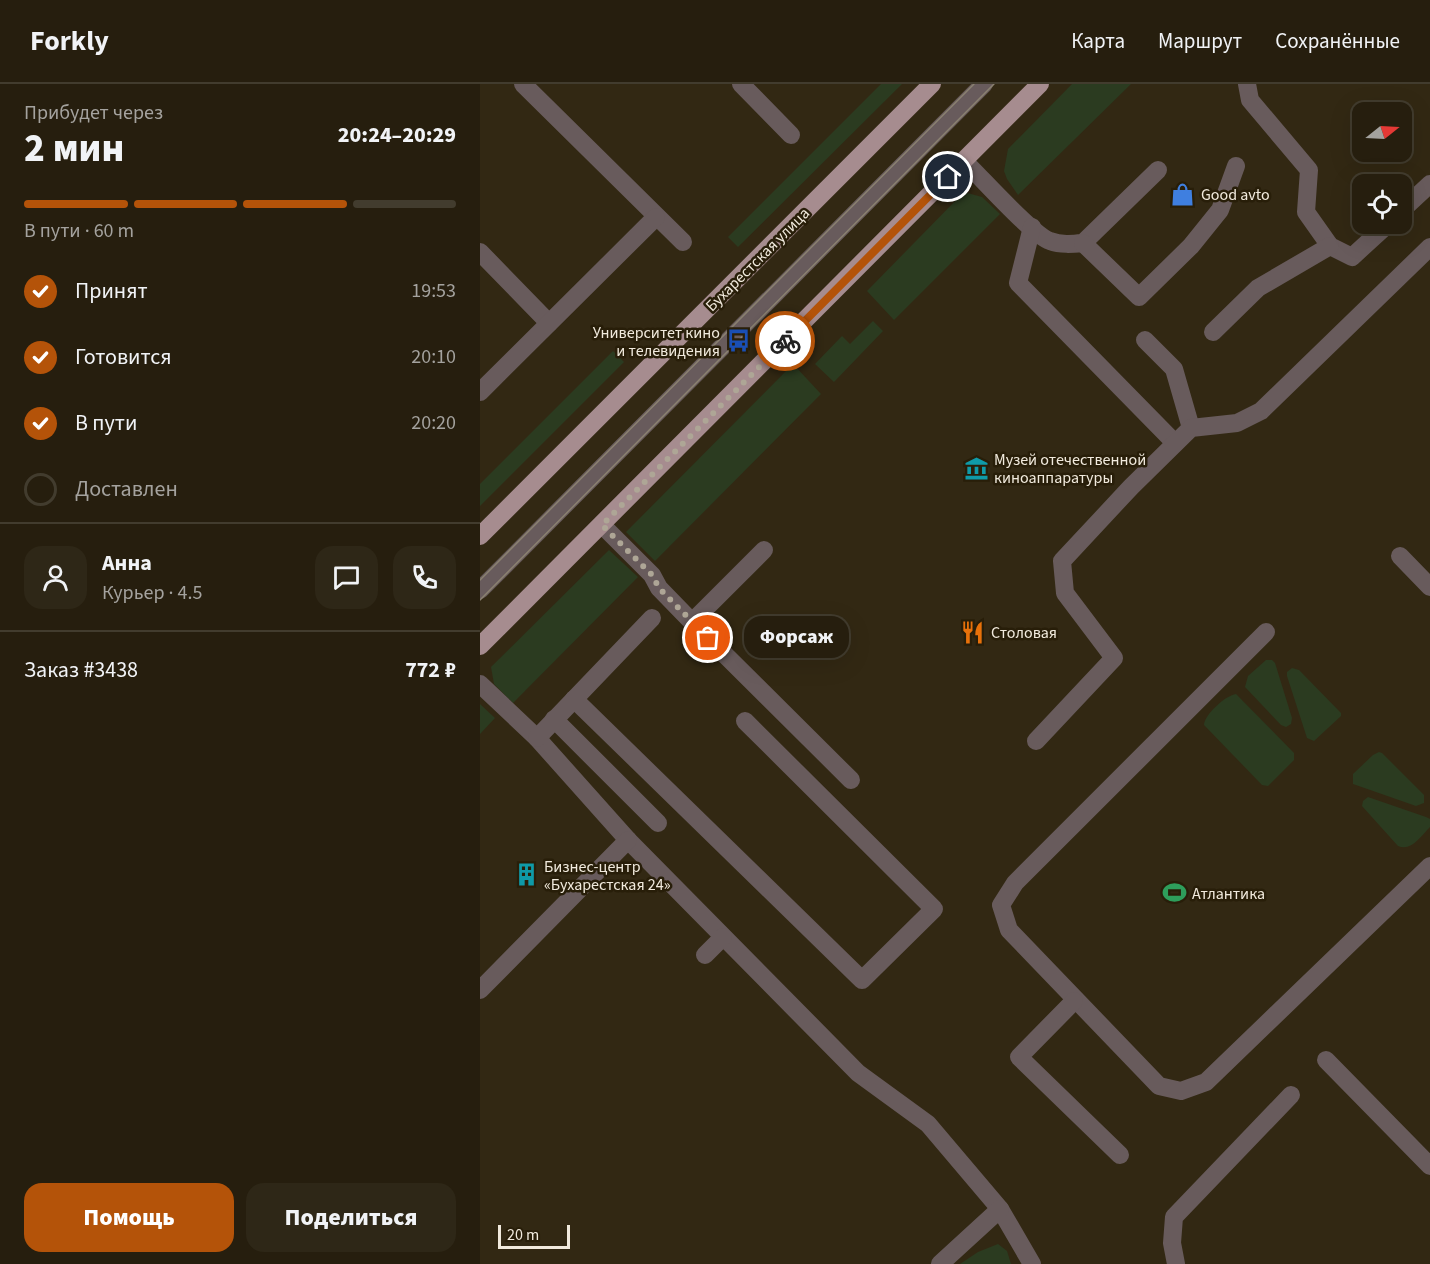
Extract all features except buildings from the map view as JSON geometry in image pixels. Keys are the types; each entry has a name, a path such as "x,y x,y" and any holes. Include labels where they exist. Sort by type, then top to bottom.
{"main road":[{"name":"Бухарестская улица","path":"480,536 932,84"},
{"path":"480,646 1040,84"}],"lane":[{"path":"523,84 683,242"},
{"path":"741,84 791,135"},
{"path":"480,590 984,84"},
{"path":"1247,84 1250,100 1309,170 1306,212 1330,246 1352,257 1377,234"},
{"path":"964,161 1032,227 1048,240 1066,244 1083,243 1158,170"},
{"path":"1083,243 1139,297 1191,246 1220,210 1236,166"},
{"path":"1412,201 1429,185"},
{"path":"480,392 656,217"},
{"path":"1032,227 1018,283 1174,443"},
{"path":"1213,332 1258,288 1330,246"},
{"path":"1036,741 1114,658 1065,593 1062,561 1131,487 1191,428 1237,423 1261,411 1430,247"},
{"path":"480,252 549,323"},
{"path":"1145,340 1174,369 1191,428"},
{"path":"602,525 652,575 659,588 692,622 851,780"},
{"path":"692,622 764,550"},
{"path":"1400,556 1430,587"},
{"path":"537,738 652,618"},
{"path":"1266,632 1015,883 1001,905 1009,930 1158,1086 1180,1091 1206,1082 1416,884 1430,866"},
{"path":"480,684 537,738 628,840 858,1073 928,1124 1000,1209 1032,1264"},
{"path":"574,699 862,980 934,909 745,721"},
{"path":"554,720 658,823"},
{"path":"480,990 628,840"},
{"path":"705,955 723,937"},
{"path":"1074,1000 1020,1057 1119,1155"},
{"path":"1326,1060 1430,1166"},
{"path":"1176,1264 1172,1243 1174,1217 1291,1095"},
{"path":"940,1264 1000,1209"}],"green space":[{"path":"881,84 902,84 738,247 728,237"},
{"path":"1072,84 1131,84 1018,195 1004,171 1008,149"},
{"path":"964,192 982,197 1000,214 894,320 867,291"},
{"path":"873,321 883,331 834,382 815,364 842,336 850,344"},
{"path":"613,351 624,362 480,506 480,484"},
{"path":"793,364 821,394 655,561 626,532"},
{"path":"609,550 638,577 513,703 494,684 491,667"},
{"path":"1266,660 1272,660 1275,663 1292,718 1291,724 1286,727 1281,725 1245,687 1248,676"},
{"path":"1292,668 1299,670 1341,713 1341,716 1314,741 1307,738 1287,676 1287,672"},
{"path":"1236,694 1294,753 1294,760 1268,786 1262,785 1204,725 1216,706"},
{"path":"480,704 495,718 480,734"},
{"path":"1379,752 1424,795 1424,803 1416,806 1353,784 1353,774"},
{"path":"1368,797 1426,817 1430,819 1430,827 1411,845 1398,846 1362,806 1363,801"},
{"path":"998,1244 1007,1251 1011,1264 960,1264 978,1252"}],"tram line":[{"path":"480,580 974,84"},
{"path":"480,600 994,84"}],"way so far":[{"path":"708,638 659,588 652,575 602,525 785,341"}],"place":[{"name":"Good avto","path":"1183,194"},
{"name":"Университет кино и телевидения","path":"738,341"},
{"name":"Музей отечественной киноаппаратуры","path":"976,468"},
{"name":"Столовая","path":"973,632"},
{"name":"Форсаж","path":"708,638"},
{"name":"Бизнес-центр «Бухарестская 24»","path":"526,875"},
{"name":"Атлантика","path":"1174,893"}],"route":[{"path":"785,341 948,177"}]}
